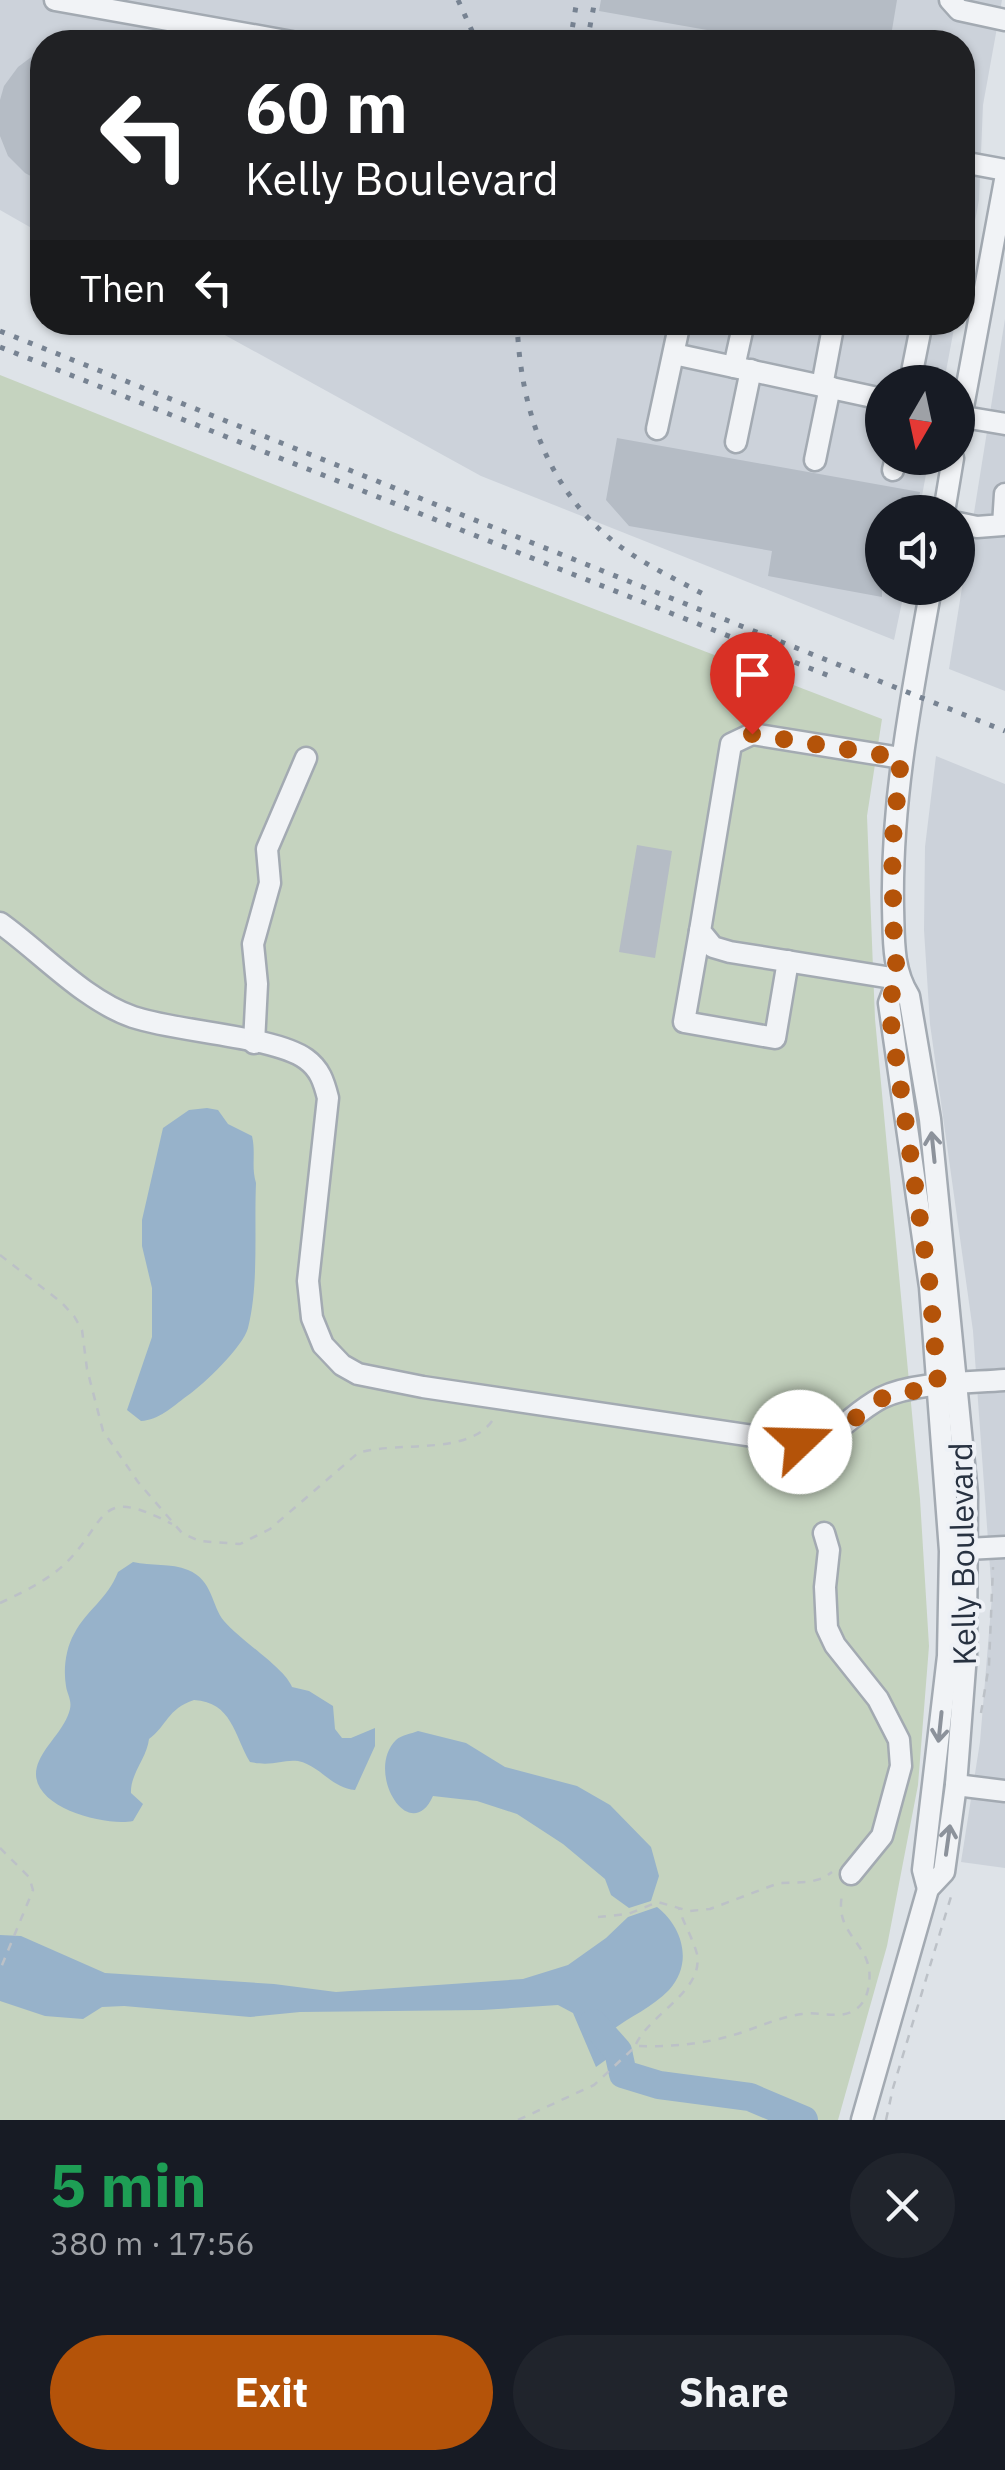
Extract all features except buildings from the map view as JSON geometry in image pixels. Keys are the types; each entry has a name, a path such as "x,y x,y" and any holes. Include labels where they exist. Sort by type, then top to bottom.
{"street":[{"path":"55,0 224,30"},
{"path":"950,0 959,10 1005,20"},
{"path":"975,164 1005,170"},
{"path":"970,365 1005,180"},
{"path":"658,429 678,335"},
{"path":"736,442 743,335"},
{"path":"815,460 832,335"},
{"path":"913,365 919,335"},
{"path":"674,354 865,395"},
{"path":"975,423 1005,424"},
{"path":"975,527 1004,524 1005,494"},
{"name":"Kelly Boulevard","path":"928,605 901,758 892,848 898,979 909,996 930,1119 947,1385 948,1656 923,1870 928,1888"},
{"path":"788,961 775,1038 684,1022 731,744 752,734 901,758"},
{"path":"254,1042 257,984 253,944 270,884 267,849 306,758"},
{"path":"0,923 91,996 130,1016 186,1031 254,1042 305,1058 323,1076 328,1098 308,1282 312,1318 323,1344 342,1365 358,1374 800,1442 826,1438 884,1397 947,1385 1005,1380"},
{"path":"700,931 713,947 898,979"},
{"name":"Kelly Boulevard","path":"862,2120 928,1888 944,1872 956,1784 966,1654 967,1494 947,1385"},
{"path":"824,1533 830,1550 825,1587 827,1628 878,1700 898,1740 901,1766 882,1836 851,1874"},
{"path":"968,1549 1005,1547"},
{"path":"956,1784 1005,1791"}],"path":[{"path":"0,1255 74,1316 82,1330 84,1358 103,1431 138,1482 177,1526"},
{"path":"0,1603 62,1567 100,1516 114,1508 153,1514 199,1541 240,1544 270,1529 358,1454 376,1448 460,1442 488,1430 496,1416 498,1398"},
{"path":"0,1848 29,1877 32,1890 0,1970"},
{"path":"598,1917 628,1914 658,1902 679,1909 710,1909 779,1883 824,1878 838,1866 851,1874 839,1905 841,1920 860,1946 870,1974 864,2001 853,2012 836,2016 808,2012 704,2042 636,2046"},
{"path":"518,2120 594,2086 636,2046 643,2030 694,1977 698,1957 679,1909"}],"shaded area":[{"path":"0,0 1002,0 983,105 975,221 975,30 30,30 30,227 0,210"},
{"path":"1005,319 1005,691 949,669 959,605 975,605 975,506"},
{"path":"225,335 953,335 947,365 865,365 865,475 926,475 922,495 865,495 865,605 901,605 894,640 481,476"},
{"path":"936,756 1005,784 1005,1868 961,1862 980,1742 992,1596 973,1331 930,1024 924,930 925,847"}],"green space":[{"path":"0,375 393,532 882,719 867,816 875,1019 920,1499 929,1646 918,1785 887,1946 838,2120 0,2120"}],"water":[{"path":"189,1110 218,1110 228,1124 252,1136 255,1257 248,1328 231,1355 203,1383 165,1412 141,1421 127,1410 152,1337 152,1288 142,1246 142,1220 163,1128"},
{"path":"133,1562 175,1566 196,1574 207,1586 224,1621 281,1671 292,1687 309,1691 333,1706 335,1729 342,1738 375,1728 375,1746 355,1790 298,1761 250,1762 224,1713 207,1702 194,1700 178,1708 149,1739 131,1786 131,1793 143,1804 133,1821 85,1816 52,1801 41,1790 36,1776 39,1761 70,1709 65,1673 71,1640 118,1572"},
{"path":"418,1731 466,1743 505,1767 577,1786 610,1805 651,1847 659,1876 651,1901 629,1908 611,1895 605,1879 563,1844 517,1814 477,1801 433,1796 423,1810 413,1813 403,1809 388,1785 387,1754 398,1738"},
{"path":"657,1907 673,1924 682,1946 677,1979 663,1996 611,2031 618,2051 596,2067 573,2013 558,2005 300,2012 250,2017 124,2006 102,2007 83,2019 45,2016 0,2001 0,1935 21,1936 105,1973 336,1992 523,1979 568,1965 628,1917"}],"waterway":[{"path":"593,2023 618,2051 623,2074 659,2085 750,2097 804,2120"}],"railway":[{"path":"458,0 472,30"},
{"path":"572,30 577,0"},
{"path":"589,30 595,0"},
{"path":"0,331 1005,731"},
{"path":"518,335 530,411 552,466 567,491 585,515 618,545 705,595"},
{"path":"0,347 832,677"}],"route":[{"path":"752,734 901,758 892,848 898,979 888,1003 930,1287 938,1386 884,1397 826,1438 800,1442"}]}
